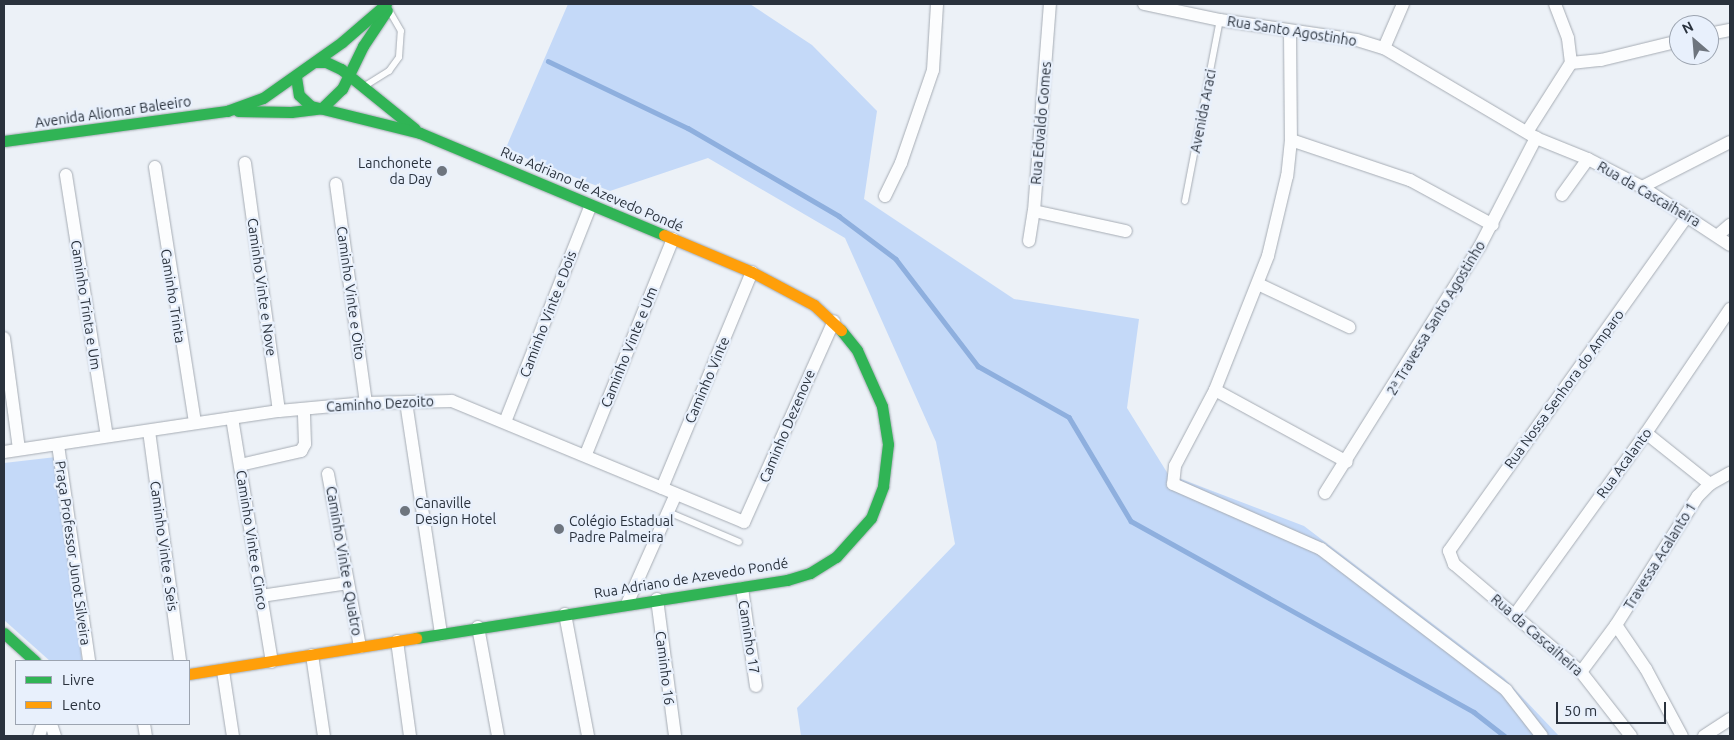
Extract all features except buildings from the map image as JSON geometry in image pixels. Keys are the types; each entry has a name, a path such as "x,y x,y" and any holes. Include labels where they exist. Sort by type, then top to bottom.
{"street":[{"path":"885,196 907,147 933,70 937,4"},
{"name":"Rua Edvaldo Gomes","path":"1029,241 1034,212 1050,4"},
{"name":"Rua Santo Agostinho","path":"1144,4 1290,32 1326,34 1384,48 1532,135"},
{"path":"1384,48 1403,4"},
{"path":"1555,4 1568,38 1571,62 1601,60 1669,43"},
{"path":"322,108 342,89 363,46 389,6"},
{"name":"Avenida Aliomar Baleeiro","path":"227,111 263,98 296,77 389,6"},
{"path":"1290,32 1291,140 1287,176 1258,284 1215,390 1175,466 1172,479 1178,487 1321,549 1506,690 1542,736"},
{"path":"363,46 362,62 370,89"},
{"name":"Rua Adriano de Azevedo Pondé","path":"316,62 333,64 350,75 370,89 420,133"},
{"name":"2ª Travessa Santo Agostinho","path":"1325,493 1347,462 1493,225 1532,135 1571,62"},
{"name":"Rua Adriano de Azevedo Pondé","path":"190,674 656,599 742,588 810,572 836,557 871,518 883,486 888,444 882,406 857,350 834,321 814,305 752,272 590,207 420,133 322,108 304,101 296,87 296,77"},
{"name":"Avenida Aliomar Baleeiro","path":"4,141 227,111 291,112 322,108"},
{"name":"Rua da Cascaiheira","path":"1532,135 1588,159 1642,187 1730,245"},
{"path":"1291,140 1410,180 1493,225"},
{"path":"1642,187 1730,142"},
{"path":"1562,196 1588,159"},
{"name":"Caminho Vinte e Nove","path":"245,163 279,411"},
{"name":"Caminho Trinta","path":"155,167 195,423"},
{"name":"Caminho Trinta e Um","path":"66,175 107,436"},
{"name":"Caminho Vinte e Oito","path":"336,184 366,403"},
{"name":"Caminho Vinte e Dois","path":"505,422 590,207"},
{"path":"1034,212 1126,231"},
{"name":"Rua Nossa Senhora do Amparo","path":"1454,564 1449,551 1453,541 1687,216"},
{"path":"1718,236 1730,225"},
{"name":"Caminho Vinte e Um","path":"586,454 673,239"},
{"name":"Caminho Vinte","path":"662,488 752,272"},
{"path":"1258,284 1349,327"},
{"name":"Rua Acalanto","path":"1514,616 1646,433 1730,309"},
{"name":"Caminho Dezenove","path":"736,519 747,521 834,321"},
{"path":"4,338 19,449"},
{"path":"1215,390 1347,462"},
{"path":"406,402 441,634"},
{"name":"Caminho Dezoito","path":"4,452 107,436 149,432 195,423 279,411 366,403 460,402 736,519"},
{"path":"240,465 300,451 305,444 304,409"},
{"name":"Caminho Vinte e Cinco","path":"232,418 272,662"},
{"name":"Caminho Vinte e Seis","path":"149,432 180,660"},
{"path":"1646,433 1710,484 1730,473"},
{"name":"Praça Professor Junot Silveira","path":"58,445 89,660"},
{"name":"Caminho Vinte e Quatro","path":"328,474 360,647"},
{"name":"Travessa Acalanto 1","path":"1581,672 1616,625 1687,511 1710,484"},
{"path":"627,604 676,494"},
{"name":"Rua da Cascaiheira","path":"1454,564 1581,672 1631,736"},
{"path":"261,596 348,583"},
{"name":"Caminho 17","path":"742,588 756,686"},
{"name":"Caminho 16","path":"656,599 675,736"},
{"path":"565,614 588,736"},
{"path":"1616,625 1646,669 1682,736"},
{"path":"478,627 498,736"},
{"path":"4,633 34,660"},
{"path":"397,641 410,736"},
{"path":"312,655 324,736"},
{"path":"223,670 233,736"},
{"path":"1704,736 1730,719"}],"lane":[{"path":"370,89 389,71 399,56 401,31 389,6"},
{"name":"Avenida Araci","path":"1185,201 1220,20"},
{"path":"668,512 739,542"}],"shaded area":[{"path":"568,4 750,4 812,45 877,111 864,199 1014,299 1139,319 1127,408 1168,474 1304,526 1504,678 1559,736 801,736 797,708 955,544 936,442 845,238 708,158 610,191 505,150"},
{"path":"56,457 82,660 49,660 4,620 4,463"}],"waterway":[{"path":"548,61 688,128 839,216 896,259 978,366 1069,417 1131,521 1474,712 1505,736"}],"traffic: fast":[{"path":"4,141 227,111 263,98 342,42 386,4"},
{"path":"238,111 291,112 322,108 342,89 363,46 387,10"},
{"path":"316,62 326,62 341,69 415,129"},
{"path":"296,77 299,95 311,106 420,133 664,235"},
{"path":"416,638 787,580 810,573 836,557 871,518 883,486 888,444 882,406 857,350 841,330"},
{"path":"4,633 34,660"}],"traffic: slow":[{"path":"664,235 752,272 814,305 841,330"},
{"path":"190,674 416,638"}],"place":[{"name":"Lanchonete da Day","path":"442,171"},
{"name":"Canaville Design Hotel","path":"405,511"},
{"name":"Colégio Estadual Padre Palmeira","path":"559,529"}]}
